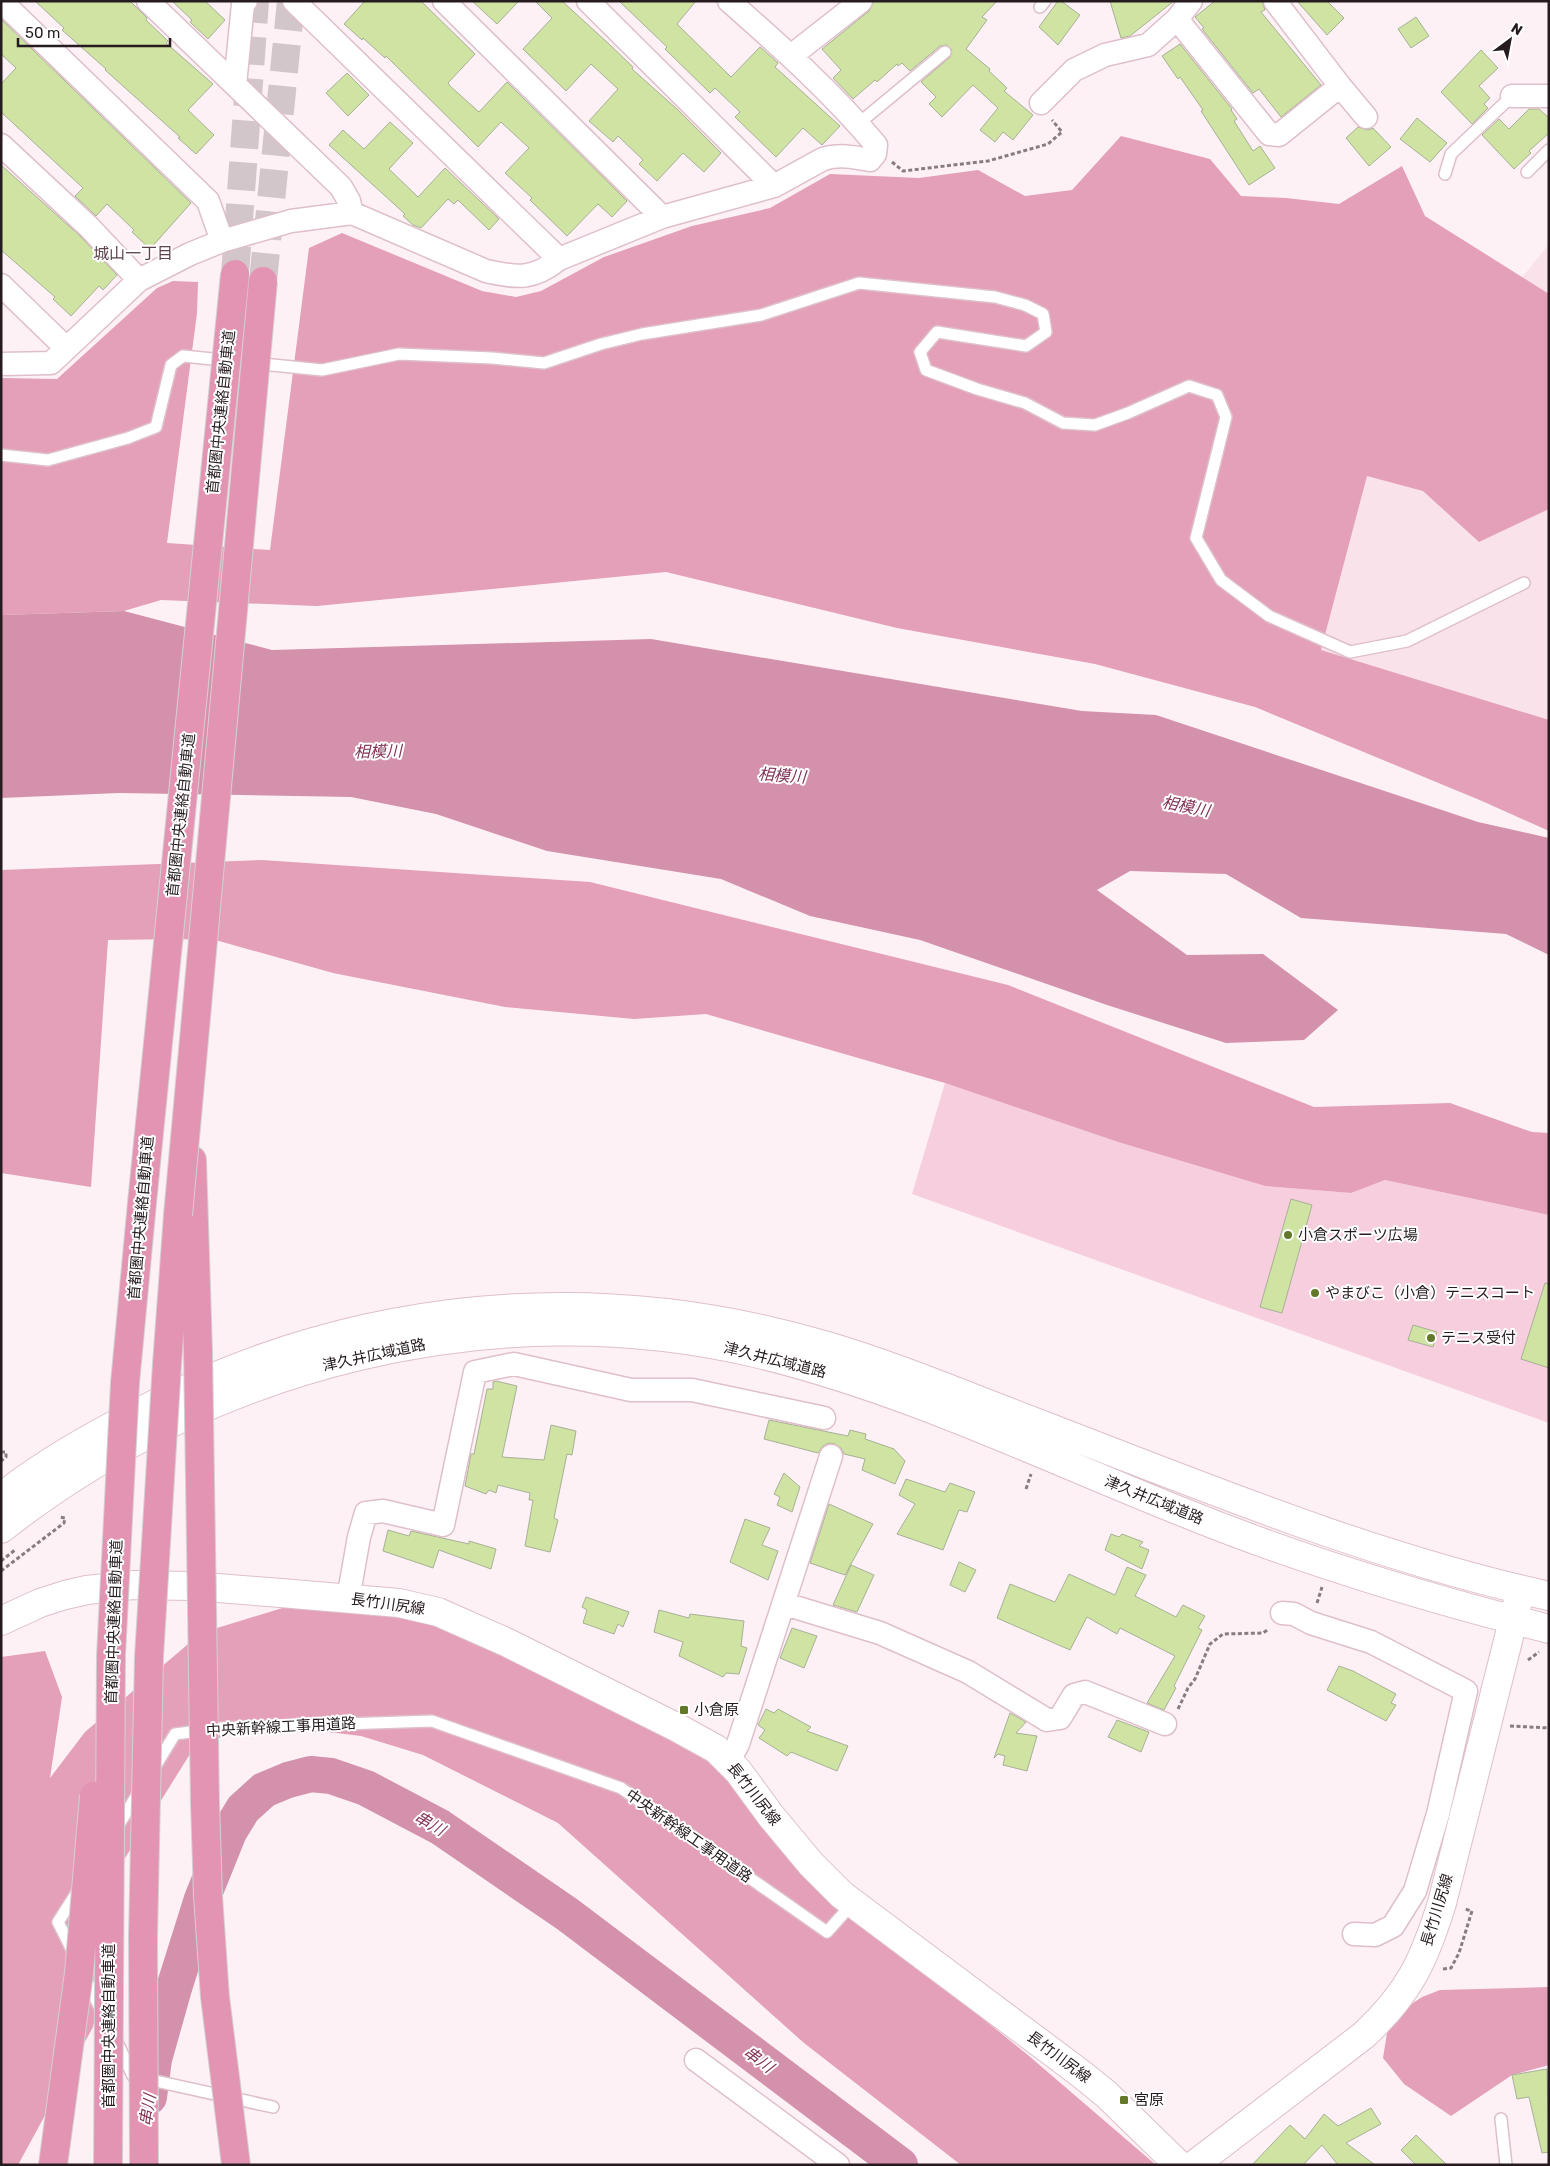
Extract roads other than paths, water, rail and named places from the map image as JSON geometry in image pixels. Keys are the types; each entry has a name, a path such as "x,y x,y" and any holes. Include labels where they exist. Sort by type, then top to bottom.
{"highway":[{"name":"首都圏中央連絡自動車道","path":"108,2165 111,1656 125,1383 235,274"},
{"name":"首都圏中央連絡自動車道","path":"144,2165 143,1938 149,1657 166,1364 186,1219 190,1074 263,281"},
{"path":"186,1219 198,1351 208,1896 215,1997 236,2165"},
{"path":"53,2165 79,1973 93,1801 111,1656"}],"main road":[{"name":"津久井広域道路","path":"1,1497 41,1468 90,1437 185,1388 288,1348 376,1326 467,1312 559,1307 642,1310 740,1324 845,1352 913,1375 1313,1528 1382,1551 1549,1596"},
{"name":"津久井広域道路","path":"12,1537 60,1486 184,1416 260,1385 305,1370 392,1349 483,1336 573,1332 616,1334 662,1338 724,1347 840,1376 927,1408 1265,1544 1394,1588 1549,1629"},
{"name":"長竹川尻線","path":"1,1621 40,1603 86,1590 133,1584 203,1586 418,1606 452,1617 676,1727 716,1749 728,1760 807,1859 852,1904 1080,2073 1106,2094 1179,2165"},
{"name":"長竹川尻線","path":"1194,2165 1242,2126 1345,2050 1383,2017 1410,1983 1432,1934 1450,1818 1514,1620 1521,1590"}],"street":[{"path":"1,1 208,201 222,241"},
{"path":"148,1 341,187 349,201 352,213"},
{"path":"235,85 243,4 246,1"},
{"path":"294,1 559,259"},
{"path":"444,1 662,217"},
{"path":"588,1 774,186"},
{"path":"1,364 51,363 139,280 190,254 222,241 291,221 352,213 384,225 444,254 486,271 525,277 537,274 559,259 662,217 774,186 823,159 832,156 870,160 875,154 876,145 858,124 791,56 730,1"},
{"path":"791,56 861,1"},
{"path":"1275,1 1366,117"},
{"path":"1041,103 1074,70 1106,55 1148,45 1188,6 1269,134 1279,135 1340,86"},
{"path":"1512,96 1549,96"},
{"path":"1,145 89,226 139,280"},
{"path":"1,285 66,348"},
{"path":"348,1599 359,1537 366,1513 383,1511 443,1525 475,1372 514,1364 631,1390 692,1390 824,1418"},
{"path":"728,1760 738,1744 758,1679 785,1604 831,1456"},
{"path":"785,1604 880,1634 968,1672 1047,1720 1060,1718 1074,1694 1085,1692 1164,1724"},
{"path":"1282,1613 1294,1614 1311,1623 1371,1642 1466,1691 1450,1818 1415,1891 1392,1926 1375,1935 1354,1934"},
{"path":"696,2060 838,2165"}],"lane":[{"path":"858,124 946,52"},
{"path":"1445,174 1451,154 1512,96"},
{"path":"1527,172 1549,150"},
{"path":"1,455 48,460 128,438 156,427 171,365 183,356 322,370 399,354 492,358 544,364 601,344 642,334 761,315 859,283 896,286 995,297 1025,304 1043,314 1046,332 1026,346 937,332 920,352 926,370 977,389 1025,403 1063,422 1095,424 1128,414 1189,386 1218,395 1226,417 1196,538 1221,580 1269,616 1350,652 1407,641 1524,583"},
{"name":"中央新幹線工事用道路","path":"272,2107 133,2076 58,1922 175,1734 222,1728 432,1721 621,1788 827,1932 852,1904"},
{"path":"1501,2119 1506,2165"}],"water":[{"name":"相模川","path":"124,611 272,650 651,639 1082,711 1156,715 1478,822 1549,838 1549,955 1506,934 1301,918 1226,874 1130,871 1097,890 1187,955 1263,954 1338,1010 1304,1040 1226,1043 1107,1005 920,940 810,916 721,879 547,851 436,814 351,797 119,793 1,798 1,615"}],"waterway":[{"name":"串川","path":"149,2097 154,2059 174,1988 202,1899 229,1832 243,1809 264,1790 288,1780 311,1774 331,1776 366,1788 440,1827 567,1914 900,2165"}],"tunnel":[{"path":"235,274 255,1"},
{"path":"263,281 291,1"}],"place":[{"name":"小倉スポーツ広場","path":"1288,1235"},
{"name":"やまびこ（小倉）テニスコート","path":"1315,1293"},
{"name":"テニス受付","path":"1431,1338"},
{"name":"小倉原","path":"684,1710"},
{"name":"宮原","path":"1124,2100"}],"district":[{"name":"城山一丁目","path":"133,253"}]}
